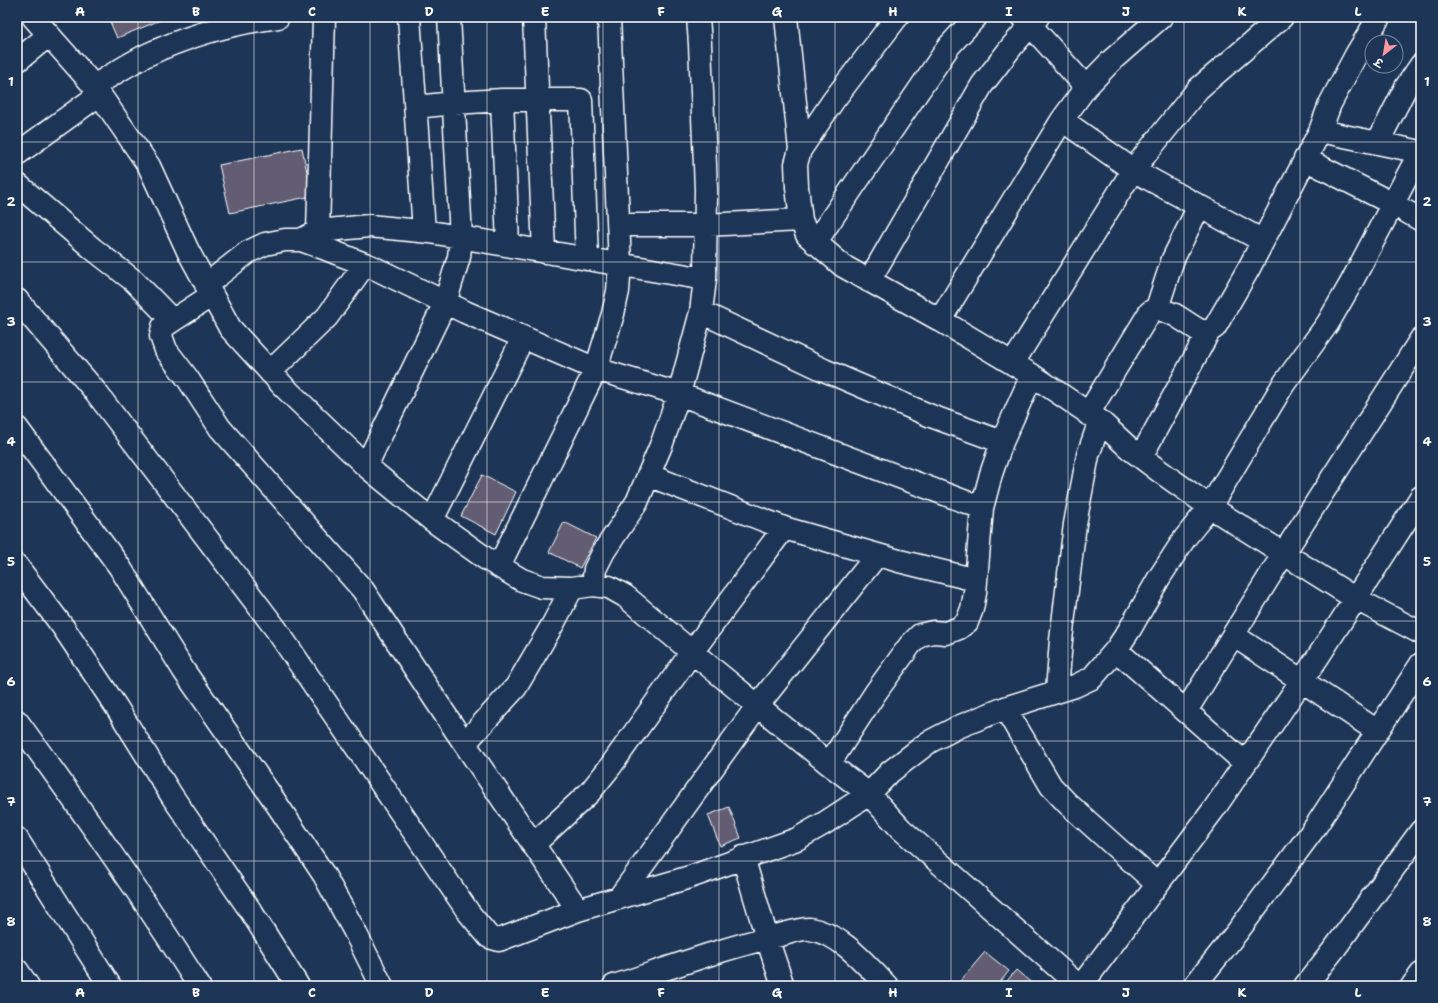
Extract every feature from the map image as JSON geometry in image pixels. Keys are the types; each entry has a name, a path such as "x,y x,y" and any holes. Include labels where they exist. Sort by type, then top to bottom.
{"street":[{"path":"34,17 97,90 149,166 188,251 230,328 284,388 366,466 432,520 485,558 522,580 542,587 572,588 593,585 609,587 625,596 829,764 869,794 901,829 1080,986 1214,809 1302,681 1421,497"},
{"path":"17,154 97,90 148,54 199,25 278,17"},
{"path":"310,236 324,17"},
{"path":"409,17 424,231"},
{"path":"366,466 445,303 459,258 461,237 449,17"},
{"path":"534,17 544,252"},
{"path":"499,566 596,369 613,314 618,291 620,264 619,225 609,17"},
{"path":"593,585 595,569 604,550 637,502 662,443 679,394 701,312 704,279 706,189 698,17"},
{"path":"786,17 800,150"},
{"path":"897,17 833,101 800,150 796,164 797,187 802,220 807,235 844,266 940,320 1032,375 1094,417 1141,457 1210,507 1356,598 1421,633"},
{"path":"815,243 949,46 976,17"},
{"path":"940,320 1062,120 1086,87 1112,60 1161,17"},
{"path":"1013,363 1133,170 1198,89 1282,17"},
{"path":"1141,457 1209,331 1215,327 1250,268 1320,131 1330,104 1356,55 1380,17"},
{"path":"869,281 982,85 1031,20 1086,87"},
{"path":"17,61 49,35"},
{"path":"1378,142 1406,87 1421,65"},
{"path":"416,107 502,100 581,100 587,259"},
{"path":"502,100 508,245"},
{"path":"1062,120 1133,170 1263,241"},
{"path":"17,300 95,391 276,629 469,913 489,937 499,940 578,910 690,877 797,839 869,794 890,772 929,742 958,727 1005,708 1092,678 1116,650 1130,629 1159,578 1186,538 1210,507 1283,385 1328,322 1350,285 1420,152 1320,131"},
{"path":"1305,159 1421,220"},
{"path":"17,184 93,249 134,281 172,320"},
{"path":"1057,691 1061,640 1075,524 1094,417 1146,317 1150,312 1157,308 1173,259 1198,206"},
{"path":"619,225 705,225 802,220"},
{"path":"578,910 363,590 220,428 188,379 166,350 161,336 163,327 209,290 248,252 266,244 369,226 424,231 704,279"},
{"path":"310,236 326,249 365,264 445,303 596,369 679,394 982,508"},
{"path":"270,372 327,317 365,264"},
{"path":"1157,308 1175,315 1200,330 1209,331"},
{"path":"701,312 824,370 932,416 1002,442"},
{"path":"432,520 523,338"},
{"path":"1186,711 1284,553 1421,339"},
{"path":"829,764 876,692 910,645 920,635 933,632 946,633 959,628 967,622 972,608 976,580 982,508 991,474 1002,442 1032,375"},
{"path":"17,428 119,566 184,671 320,868 354,930 382,986"},
{"path":"648,475 784,528 877,555 976,580"},
{"path":"533,845 590,792 610,767 692,652 784,528"},
{"path":"619,898 758,705 877,555"},
{"path":"17,566 63,627 113,702 172,796 252,913 298,986"},
{"path":"465,743 516,687 572,588"},
{"path":"1233,635 1377,732"},
{"path":"1116,650 1246,763"},
{"path":"1194,986 1316,826 1421,664"},
{"path":"1005,708 1051,786 1073,808 1157,884"},
{"path":"17,721 135,888 199,986"},
{"path":"1305,986 1340,942 1421,832"},
{"path":"17,839 110,986"},
{"path":"744,858 767,938 783,986"},
{"path":"614,986 767,938 808,928 830,935 858,956 887,986"},
{"path":"17,970 28,986"},
{"path":"1412,986 1421,974"}],"building":[{"path":"108,17 162,17 163,19 117,38"},
{"path":"302,148 312,196 230,213 219,165"},
{"path":"482,475 516,492 496,534 461,516"},
{"path":"564,522 596,538 580,568 549,552"},
{"path":"729,807 741,838 720,846 708,815"},
{"path":"985,952 1009,971 997,986 956,986"},
{"path":"1016,970 1035,986 1003,986"}]}
